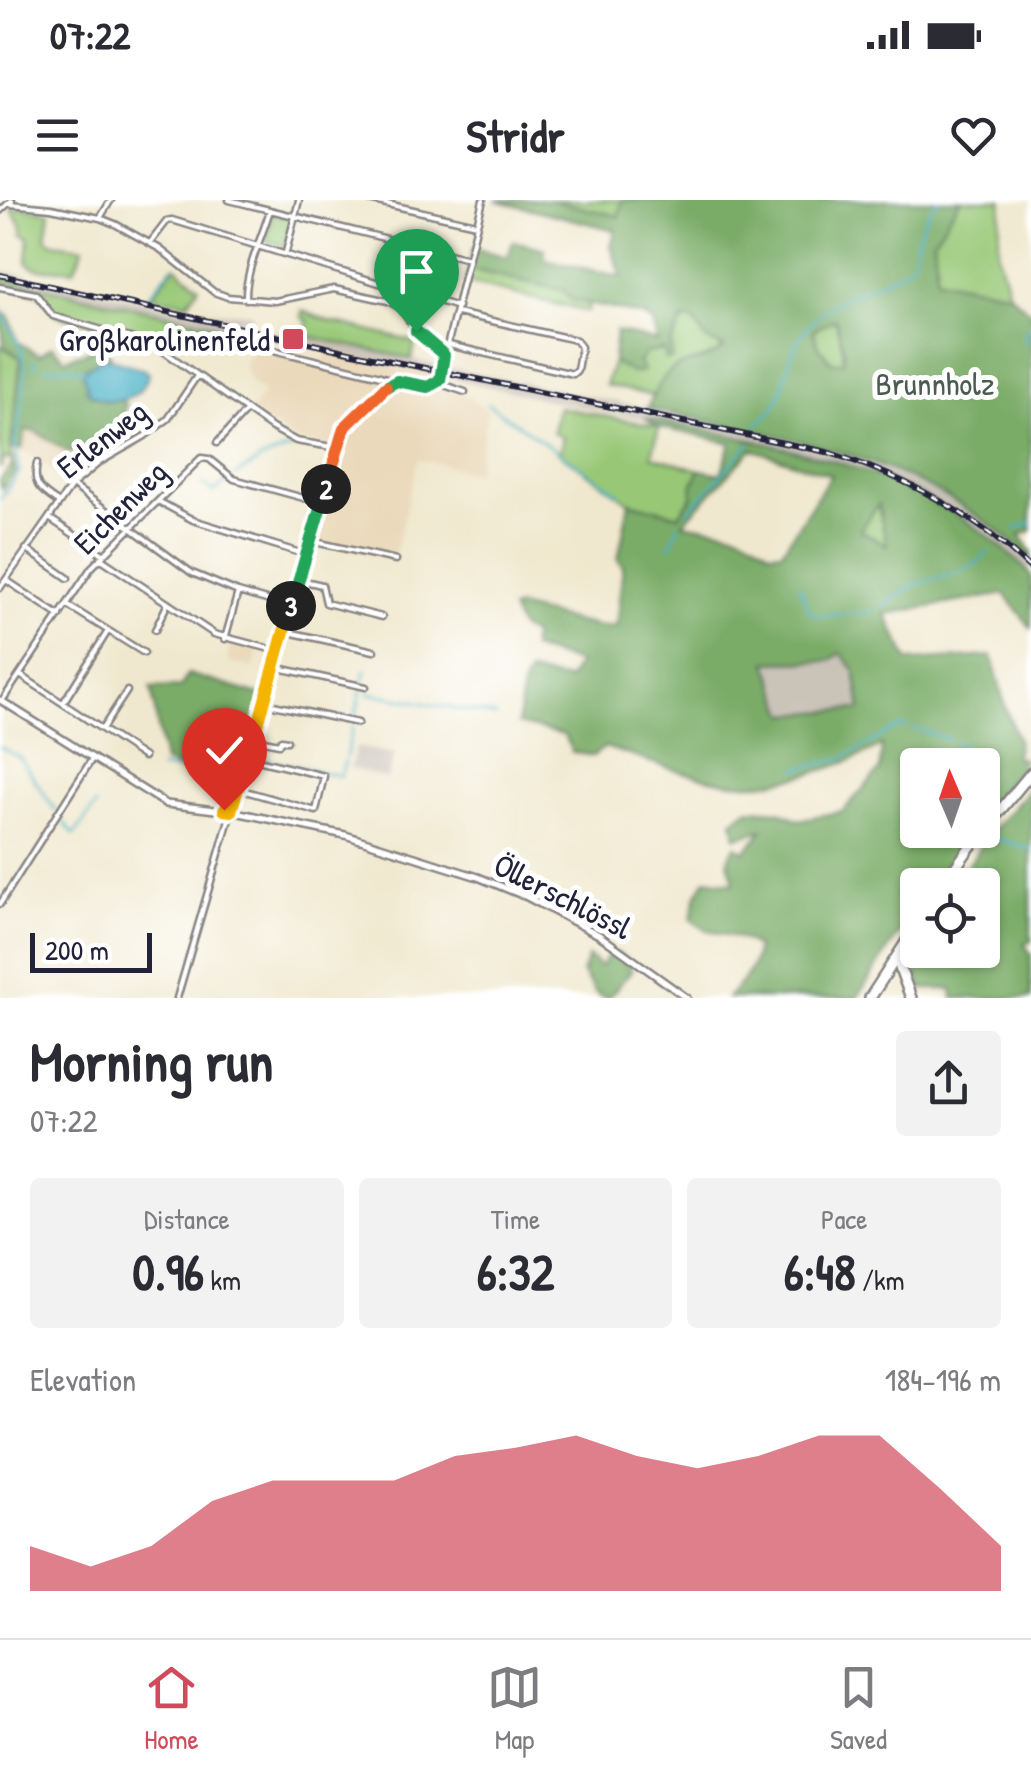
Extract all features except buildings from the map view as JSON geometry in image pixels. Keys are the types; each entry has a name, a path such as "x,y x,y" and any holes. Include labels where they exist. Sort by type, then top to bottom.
{"highway":[{"path":"956,868 1031,772"},
{"path":"870,998 900,952"},
{"path":"900,968 910,994"},
{"path":"877,987 896,981 910,994"}],"street":[{"path":"55,210 56,200"},
{"path":"100,218 111,200"},
{"path":"229,200 469,259"},
{"path":"286,252 299,200"},
{"path":"370,200 476,224"},
{"path":"438,383 483,200"},
{"path":"0,211 10,201 100,218 150,243 214,292 228,298 275,301 334,288 388,300 399,307 422,338 444,355"},
{"path":"246,298 246,282 270,210"},
{"path":"150,243 172,220 260,248 286,252 457,310 581,344 573,374 449,345"},
{"path":"0,287 36,294 47,310 64,320 155,344 184,344 214,336 391,382 428,387 438,383 465,392"},
{"path":"155,344 296,441 338,448"},
{"name":"Erlenweg","path":"0,588 72,486 100,462 146,436 168,418 197,376"},
{"path":"177,998 338,448 348,420 372,403 391,382"},
{"path":"218,444 247,410"},
{"name":"Eichenweg","path":"1,700 102,556 201,458 206,457 234,479 322,503"},
{"path":"38,463 34,481 59,504"},
{"path":"72,486 192,574 291,607"},
{"path":"158,501 192,520 307,554"},
{"path":"49,518 195,624 225,638 278,651"},
{"path":"312,541 396,560"},
{"path":"26,550 68,578"},
{"path":"6,580 60,616"},
{"path":"300,580 322,585 326,603 382,617"},
{"path":"225,638 238,592"},
{"path":"155,630 168,602"},
{"path":"67,604 144,653"},
{"path":"63,703 108,631"},
{"path":"284,631 374,650"},
{"path":"274,667 366,687"},
{"path":"20,674 144,758"},
{"path":"102,730 127,691"},
{"name":"Öllerschlössl","path":"1,700 166,804 231,811 345,835 506,888 620,948 687,998"},
{"path":"264,703 358,723"},
{"path":"254,739 279,744 280,740 287,741"},
{"path":"238,788 316,811 324,776 248,758"},
{"path":"0,904 92,760"}],"shaded area":[{"path":"0,270 191,311 252,313 252,320 243,318 237,324 647,408 870,460 954,500 1006,536 1031,559 1031,575 979,530 937,502 864,468 0,278"},
{"path":"252,345 322,365 327,351 439,374 436,379 441,386 488,410 476,473 418,459 394,559 311,541 338,448 296,441 249,412 264,393 251,382 243,366"},
{"path":"25,431 35,431 70,453 56,473 22,449"},
{"path":"230,644 258,649 254,668 227,662"},
{"path":"841,653 855,671 861,709 786,714 766,662 829,661"},
{"path":"356,747 395,754 387,779 350,768"}],"green space":[{"name":"Brunnholz","path":"495,200 550,200 618,216 622,200 960,200 934,240 937,279 1009,293 1031,313 1031,531 1020,535 1031,551 1031,559 988,523 944,495 898,473 802,442 647,408 672,370 724,348 706,339 694,321 683,320 671,345 672,359 666,360 664,350 645,353 639,362 643,371 632,373 613,362 616,331 657,342 653,323 643,316 570,299 563,290 468,269 473,248 508,257 513,241 545,249 544,259 622,277 611,247 615,230","holes":["835,319 843,362 831,362 818,346 813,330"]},
{"path":"550,200 622,200 619,217"},
{"path":"960,200 1002,200 998,253 1009,293 937,279 934,240"},
{"path":"11,208 50,212 46,238 53,243 84,247 74,270 43,269 27,262 29,237 22,234 22,226"},
{"path":"273,213 292,218 285,246 266,241"},
{"path":"175,266 199,286 188,303 151,296"},
{"path":"468,269 563,290 570,299 589,304 588,312 465,282"},
{"path":"0,278 233,329 243,333 242,340 207,334 178,342 159,341 56,315 40,294 0,284"},
{"path":"0,311 9,316 18,342 39,355 52,346 65,359 105,345 113,360 105,357 85,368 87,391 106,401 123,400 123,411 131,417 76,452 70,453 35,431 25,431 22,449 11,449 21,358 4,347"},
{"path":"302,311 415,342 412,359 305,336 308,320 302,318"},
{"path":"835,319 844,351 843,363 831,362 818,346 813,330"},
{"path":"683,320 694,321 706,339 725,349 677,370 654,396 605,385 613,362 627,368 639,362 644,353 666,347"},
{"path":"0,346 21,358 11,449 15,472 2,488 0,480 12,467 12,459 3,459 0,469"},
{"path":"558,407 659,427 652,456 700,470 692,497 679,515 629,502 559,453 563,438 553,432"},
{"path":"645,418 801,452 901,485 991,538 1031,575 1031,628 1005,594 886,614 908,661 992,656 1018,740 1015,757 1023,759 1000,794 1000,748 900,748 900,848 959,848 944,868 900,868 900,931 857,998 727,998 751,969 756,947 706,929 691,919 697,894 706,879 734,883 728,860 732,852 736,846 744,852 763,830 736,837 733,821 749,809 779,811 799,820 843,811 880,770 882,745 806,775 743,784 665,767 605,747 593,756 572,752 564,735 518,724 522,687 529,673 568,680 579,663 532,649 532,635 520,628 511,610 518,607 599,627 616,627 623,566 618,560 629,502 679,515 692,498 700,470 721,474 731,443 659,427","holes":["752,449 831,475 782,551 770,552 729,530 683,523","878,505 887,545 860,530","841,653 855,671 861,709 786,714 767,662 829,661"]},
{"path":"878,504 887,546 859,530"},
{"path":"188,674 263,696 240,776 217,774 213,782 192,779 186,769 164,763 151,688 181,687"},
{"path":"1031,787 1031,942 1024,943 1031,955 1031,998 953,998 952,989 922,989 914,968 1000,968 1000,868 967,868 979,848 1000,848 1000,822"},
{"path":"617,953 630,962 631,971 609,997 604,997 582,973 588,957 601,966 609,954"}],"water":[{"path":"106,357 149,373 133,396 116,401 89,393 83,373"}],"waterway":[{"path":"757,425 778,399 802,334 841,299 913,263 918,237 938,200"},
{"path":"148,297 172,267"},
{"path":"0,306 22,351 25,372 15,439 19,472 0,499"},
{"path":"1027,343 1024,334 1031,327"},
{"path":"33,361 36,366"},
{"path":"45,368 84,371"},
{"path":"488,404 620,494"},
{"path":"687,513 750,443"},
{"path":"235,476 260,460 294,447"},
{"path":"203,484 214,492 228,481"},
{"path":"1015,529 1031,523"},
{"path":"670,546 679,525"},
{"path":"881,609 911,587 964,570 989,551"},
{"path":"799,585 809,610 817,616"},
{"path":"821,616 873,612"},
{"path":"363,683 366,670"},
{"path":"355,719 361,690"},
{"path":"368,693 496,716"},
{"path":"346,757 353,726"},
{"path":"796,769 841,759 900,726 908,727"},
{"path":"914,728 950,740"},
{"path":"956,742 964,746"},
{"path":"0,747 19,757 56,811"},
{"path":"239,775 246,754"},
{"path":"251,756 340,776 345,762"},
{"path":"160,768 235,777"},
{"path":"61,819 74,835 96,805"},
{"path":"1000,839 1031,849"}],"railway":[{"path":"0,275 827,452 883,472 936,498 985,530 1031,569"}],"place":[{"name":"Großkarolinenfeld","path":"293,339"}],"route":[{"path":"224,810 231,811 254,739 348,420 372,403 391,382 428,387 440,380 444,355 416,331"}]}
